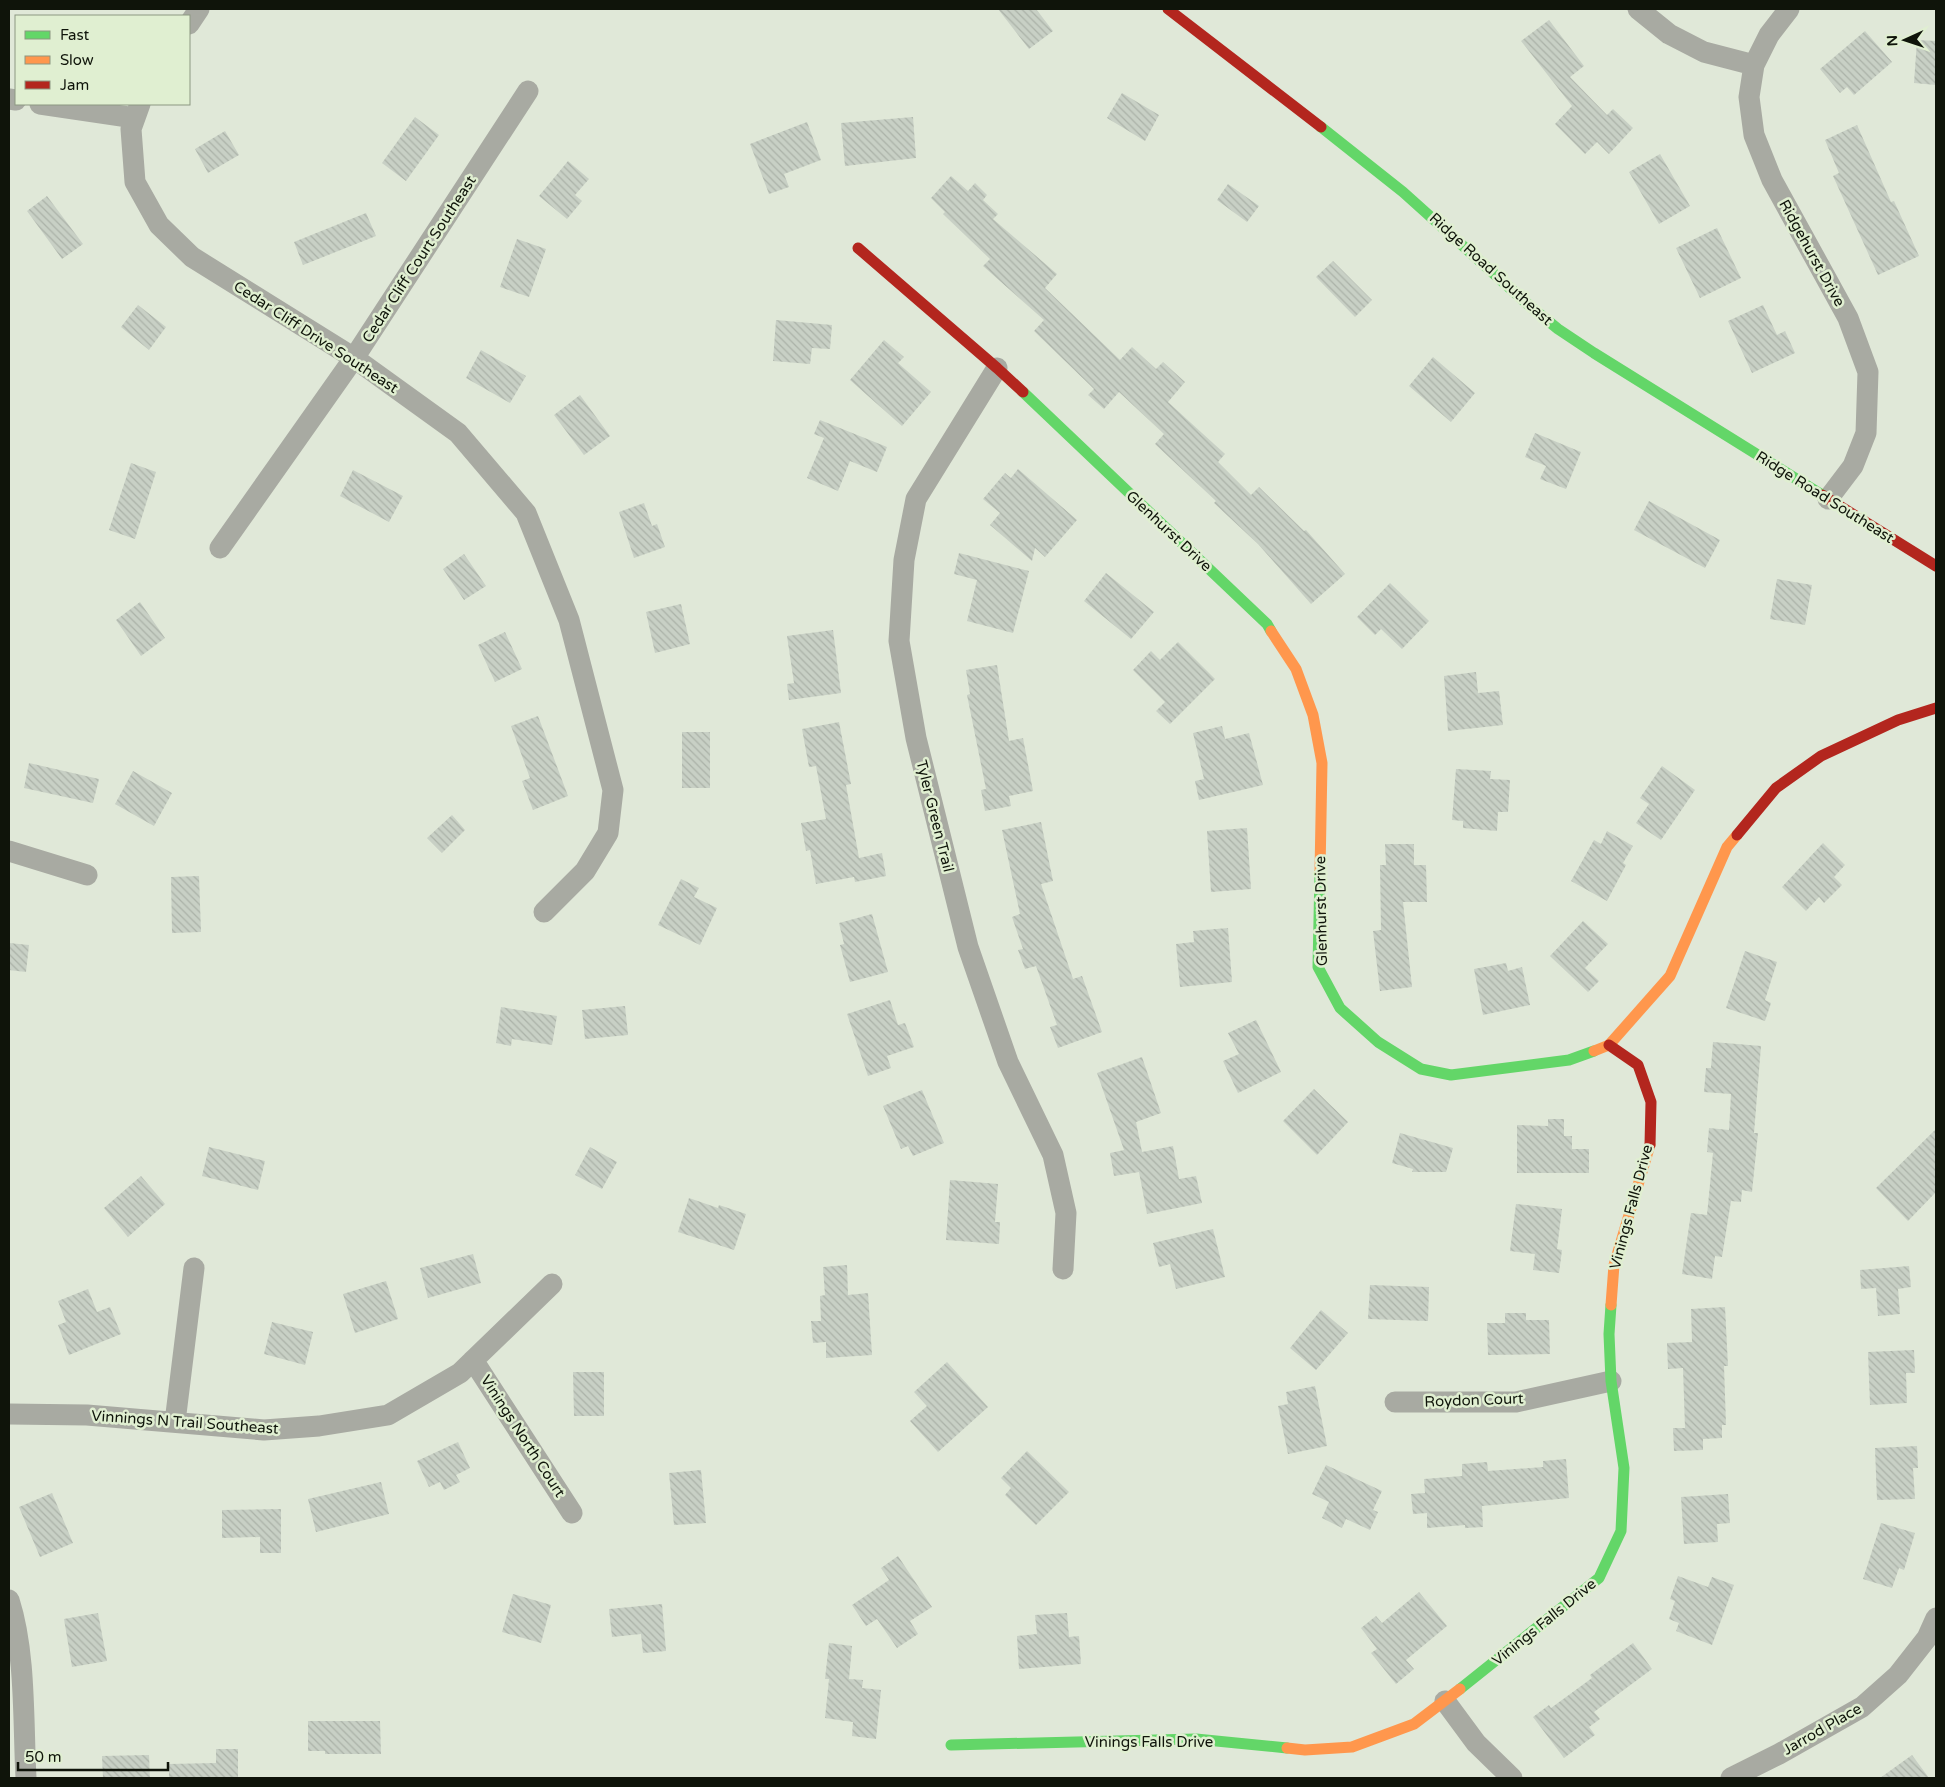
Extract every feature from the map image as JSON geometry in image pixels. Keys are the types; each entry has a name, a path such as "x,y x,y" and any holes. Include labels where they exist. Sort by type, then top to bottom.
{"street":[{"path":"190,22 199,9"},
{"name":"Ridge Road Southeast","path":"1168,9 1381,173 1418,204 1515,293 1554,325 1594,353 1936,566"},
{"path":"1638,9 1669,34 1704,52 1754,65"},
{"name":"Ridgehurst Drive","path":"1788,9 1769,35 1754,65 1749,96 1754,135 1772,180 1848,318 1868,372 1866,433 1853,466 1828,499"},
{"name":"Cedar Cliff Court Southeast","path":"220,548 354,358 528,92"},
{"path":"54,105 138,111"},
{"name":"Cedar Cliff Drive Southeast","path":"138,111 131,129 135,182 158,225 192,257 354,358 458,433 526,513 569,620 613,790 608,832 585,871 544,912"},
{"name":"Glenhurst Drive","path":"858,248 997,368 1267,624 1296,669 1313,715 1322,763 1318,967 1340,1008 1378,1042 1421,1068 1451,1075 1568,1060 1610,1045 1670,976 1727,847 1776,788 1822,756 1898,720 1936,708"},
{"name":"Tyler Green Trail","path":"997,368 916,499 904,560 899,641 916,738 968,947 1008,1062 1052,1155 1066,1213 1063,1269"},
{"path":"9,851 87,875"},
{"name":"Vinings Falls Drive","path":"952,1745 1196,1740 1306,1750 1352,1747 1414,1724 1446,1701 1599,1578 1621,1530 1624,1468 1611,1381 1609,1334 1614,1265 1650,1148 1651,1102 1638,1065 1610,1045"},
{"path":"174,1422 194,1268"},
{"name":"Vinnings N Trail Southeast","path":"9,1414 87,1415 264,1430 319,1426 388,1415 460,1373 552,1284"},
{"name":"Vinings North Court","path":"474,1360 572,1513"},
{"name":"Roydon Court","path":"1395,1402 1516,1402 1611,1381"},
{"path":"9,1600 13,1613 20,1658 26,1778"},
{"name":"Jarrod Place","path":"1731,1778 1779,1754 1862,1707 1898,1675 1927,1638 1936,1618"},
{"path":"1446,1701 1476,1743 1512,1778"}],"building":[{"path":"998,9 1036,9 1053,31 1029,49"},
{"path":"1549,20 1584,66 1570,77 1607,115 1613,109 1633,128 1609,154 1597,142 1585,154 1555,124 1572,106 1521,41"},
{"path":"1865,31 1892,62 1854,95 1847,87 1840,93 1820,69"},
{"path":"1917,40 1936,41 1936,85 1914,83"},
{"path":"1122,93 1159,115 1145,141 1107,118"},
{"path":"415,117 439,135 406,181 382,163"},
{"path":"913,117 916,158 845,166 841,123"},
{"path":"807,122 821,160 784,174 789,187 769,194 750,144"},
{"path":"1857,125 1891,202 1894,201 1919,256 1878,275 1833,176 1839,173 1825,140"},
{"path":"225,131 239,155 208,173 195,149"},
{"path":"1660,154 1690,206 1659,224 1629,172"},
{"path":"568,161 589,179 575,195 582,201 567,219 539,196"},
{"path":"951,176 968,191 975,183 987,195 983,200 998,214 993,219 1057,274 1045,288 1120,360 1132,347 1156,369 1163,362 1185,382 1168,402 1225,454 1218,462 1251,495 1259,487 1304,531 1306,530 1345,574 1311,604 1258,544 1214,503 1216,501 1155,444 1164,434 1119,392 1104,409 1088,395 1094,389 1034,331 1044,320 983,266 990,259 943,214 945,212 931,198"},
{"path":"1228,184 1259,206 1247,222 1217,200"},
{"path":"47,196 83,244 62,259 27,211"},
{"path":"366,213 376,236 303,265 294,242"},
{"path":"1717,228 1741,278 1700,298 1676,248"},
{"path":"517,239 546,249 529,297 500,287"},
{"path":"1333,261 1372,300 1355,317 1316,277"},
{"path":"138,305 166,327 149,350 121,327"},
{"path":"1763,305 1777,335 1785,331 1795,353 1752,373 1728,321"},
{"path":"776,320 832,325 830,349 812,348 810,364 773,361"},
{"path":"884,340 904,357 898,363 931,392 902,426 850,380"},
{"path":"481,350 526,376 510,403 466,378"},
{"path":"1433,357 1475,393 1451,422 1409,386"},
{"path":"580,395 610,436 584,455 554,415"},
{"path":"820,420 887,447 877,472 850,461 838,491 807,478 824,438 814,434"},
{"path":"1535,433 1581,452 1566,489 1540,479 1546,466 1525,457"},
{"path":"131,463 156,472 135,539 109,530"},
{"path":"1018,469 1077,520 1045,557 1035,548 1032,561 990,525 1000,513 983,499 1005,473 1011,478"},
{"path":"353,470 403,496 389,522 340,496"},
{"path":"1649,501 1720,540 1705,568 1634,530"},
{"path":"644,503 652,526 657,524 665,547 634,558 619,512"},
{"path":"959,553 1029,571 1013,633 967,621 977,580 954,574"},
{"path":"464,554 486,586 464,600 443,569"},
{"path":"1106,573 1154,612 1131,639 1084,601"},
{"path":"1777,579 1812,585 1805,625 1770,619"},
{"path":"1390,583 1429,621 1402,649 1381,629 1375,635 1357,617"},
{"path":"140,602 165,638 141,656 116,620"},
{"path":"681,604 690,644 655,653 646,612"},
{"path":"833,630 841,693 789,700 787,684 794,683 787,636"},
{"path":"505,632 522,669 495,682 478,645"},
{"path":"1178,642 1215,679 1170,724 1156,711 1165,702 1133,670 1151,651 1160,660"},
{"path":"997,665 1009,741 1023,738 1033,791 1009,796 1011,806 985,811 981,790 986,789 967,695 970,694 966,670"},
{"path":"1476,672 1478,693 1499,691 1503,725 1448,731 1444,676"},
{"path":"538,716 568,796 533,810 522,781 530,778 511,726"},
{"path":"839,722 851,784 846,785 859,858 882,853 886,876 855,882 854,877 816,884 810,850 806,851 801,823 826,819 816,766 809,767 802,729"},
{"path":"1222,726 1225,739 1249,733 1263,785 1199,800 1195,781 1204,779 1193,733"},
{"path":"682,732 710,732 710,788 682,788"},
{"path":"29,763 99,779 93,803 24,788"},
{"path":"1662,766 1695,790 1661,840 1636,823 1649,804 1640,798"},
{"path":"1456,769 1491,771 1490,779 1510,780 1508,812 1498,812 1497,831 1463,828 1463,821 1452,820"},
{"path":"133,771 172,793 154,826 115,804"},
{"path":"452,815 465,830 442,853 427,838"},
{"path":"1041,822 1053,881 1041,884 1073,979 1082,976 1102,1032 1058,1048 1050,1027 1057,1025 1036,966 1025,969 1018,950 1023,949 1012,917 1020,914 1002,830"},
{"path":"1247,828 1251,889 1211,892 1207,831"},
{"path":"1607,831 1633,846 1623,863 1626,865 1607,901 1571,881 1594,840 1601,844"},
{"path":"1823,843 1845,865 1834,877 1842,885 1824,903 1819,897 1806,911 1782,887"},
{"path":"1385,844 1414,844 1414,865 1426,865 1427,902 1403,902 1412,987 1380,991 1373,931 1381,930 1380,865 1386,865"},
{"path":"199,876 201,932 172,933 171,877"},
{"path":"681,879 699,888 694,897 717,908 700,945 658,925"},
{"path":"872,914 888,972 850,982 840,945 844,944 839,923"},
{"path":"1583,921 1608,944 1585,968 1599,981 1588,992 1550,956"},
{"path":"1228,928 1232,982 1180,987 1176,944 1194,942 1193,931"},
{"path":"9,943 29,945 26,972 9,970"},
{"path":"1745,951 1777,962 1765,1000 1771,1003 1765,1021 1726,1008"},
{"path":"1506,963 1508,971 1522,967 1530,1005 1483,1015 1474,969"},
{"path":"890,1000 898,1025 905,1023 914,1047 887,1056 891,1068 868,1076 847,1014"},
{"path":"625,1006 628,1035 585,1039 582,1010"},
{"path":"501,1007 557,1016 552,1045 512,1039 511,1046 496,1043"},
{"path":"1256,1020 1281,1072 1238,1093 1223,1061 1239,1054 1228,1033"},
{"path":"1713,1042 1761,1046 1754,1133 1758,1133 1752,1192 1742,1190 1741,1202 1731,1201 1722,1257 1715,1256 1712,1279 1682,1274 1691,1213 1707,1215 1713,1153 1707,1152 1709,1128 1729,1130 1731,1094 1704,1092 1706,1068 1711,1068"},
{"path":"1142,1057 1161,1113 1136,1122 1142,1152 1173,1146 1179,1179 1196,1176 1202,1203 1147,1214 1139,1172 1114,1176 1110,1153 1124,1150 1097,1073"},
{"path":"1314,1089 1348,1122 1317,1155 1283,1121"},
{"path":"922,1090 944,1143 913,1156 908,1146 901,1149 883,1106"},
{"path":"1548,1119 1564,1119 1564,1136 1572,1136 1572,1149 1589,1149 1589,1173 1517,1173 1517,1125 1548,1126"},
{"path":"1936,1129 1936,1192 1908,1221 1876,1188"},
{"path":"1400,1133 1453,1148 1446,1172 1412,1172 1413,1169 1392,1163"},
{"path":"209,1147 265,1161 258,1190 202,1176"},
{"path":"590,1147 617,1162 602,1189 575,1175"},
{"path":"141,1176 165,1204 128,1237 104,1208"},
{"path":"950,1180 998,1184 995,1222 1000,1222 999,1244 946,1240"},
{"path":"689,1198 718,1208 719,1205 746,1214 734,1250 678,1232"},
{"path":"1516,1204 1562,1209 1557,1249 1562,1250 1559,1273 1533,1270 1535,1254 1510,1251"},
{"path":"1213,1229 1225,1277 1176,1289 1170,1264 1159,1267 1153,1243"},
{"path":"473,1254 481,1283 428,1298 420,1268"},
{"path":"847,1265 848,1295 868,1293 872,1355 826,1358 826,1342 813,1343 811,1321 821,1321 820,1296 825,1295 823,1267"},
{"path":"1909,1266 1911,1287 1898,1289 1900,1314 1878,1316 1876,1288 1861,1289 1860,1270"},
{"path":"386,1281 398,1319 355,1333 343,1294"},
{"path":"1370,1285 1429,1287 1428,1321 1368,1319"},
{"path":"88,1289 97,1312 110,1307 121,1334 69,1355 58,1325 66,1322 58,1301"},
{"path":"1725,1307 1728,1366 1724,1366 1726,1425 1722,1425 1722,1438 1703,1439 1703,1450 1674,1451 1673,1428 1685,1428 1683,1368 1668,1369 1667,1343 1692,1342 1691,1309"},
{"path":"1321,1310 1348,1333 1316,1370 1290,1348"},
{"path":"1505,1313 1526,1313 1526,1320 1549,1320 1550,1354 1488,1355 1487,1323 1505,1323"},
{"path":"272,1322 313,1332 305,1365 264,1354"},
{"path":"1914,1350 1915,1373 1906,1373 1907,1403 1870,1405 1868,1352"},
{"path":"947,1362 988,1407 938,1452 910,1421 927,1406 914,1392"},
{"path":"573,1372 604,1372 604,1416 574,1416"},
{"path":"1315,1386 1327,1446 1288,1454 1278,1406 1288,1404 1286,1392"},
{"path":"458,1442 470,1468 456,1475 460,1482 444,1490 440,1482 429,1487 417,1461"},
{"path":"1917,1446 1918,1468 1913,1468 1915,1499 1877,1500 1875,1448"},
{"path":"1027,1451 1069,1492 1036,1525 1005,1495 1011,1488 1001,1478"},
{"path":"1566,1459 1569,1498 1482,1506 1483,1527 1465,1528 1465,1525 1427,1528 1427,1513 1413,1514 1411,1494 1425,1493 1424,1479 1462,1476 1462,1464 1487,1462 1488,1471 1543,1467 1543,1461"},
{"path":"1326,1465 1382,1491 1373,1510 1378,1512 1370,1530 1346,1519 1342,1528 1322,1518 1329,1502 1312,1494"},
{"path":"701,1470 706,1523 674,1525 669,1473"},
{"path":"381,1482 389,1514 316,1532 308,1499"},
{"path":"52,1493 73,1543 40,1557 19,1507"},
{"path":"1728,1494 1730,1523 1717,1524 1718,1542 1684,1544 1681,1497"},
{"path":"281,1509 281,1553 260,1553 260,1537 222,1538 222,1510"},
{"path":"1881,1523 1915,1533 1904,1570 1899,1568 1892,1588 1863,1579"},
{"path":"898,1556 932,1607 910,1621 918,1634 897,1648 877,1619 866,1626 852,1605 889,1580 881,1568"},
{"path":"1678,1576 1708,1587 1712,1577 1734,1585 1712,1645 1676,1631 1679,1623 1669,1619 1675,1601 1670,1599"},
{"path":"1419,1592 1447,1626 1406,1660 1414,1669 1396,1684 1371,1653 1377,1649 1361,1628 1376,1616 1382,1623"},
{"path":"513,1594 551,1605 541,1643 502,1632"},
{"path":"662,1604 666,1651 643,1653 641,1634 612,1637 609,1609"},
{"path":"98,1613 107,1661 72,1667 64,1619"},
{"path":"1067,1613 1069,1637 1079,1636 1081,1664 1019,1669 1017,1636 1037,1634 1035,1615"},
{"path":"829,1643 852,1646 849,1679 863,1680 862,1688 881,1690 876,1739 852,1736 853,1722 825,1718 829,1679 825,1679"},
{"path":"1633,1643 1652,1669 1594,1712 1600,1719 1589,1727 1595,1735 1564,1758 1533,1717 1549,1705 1551,1708 1592,1678 1590,1675"},
{"path":"308,1721 380,1721 381,1754 325,1754 325,1751 308,1751"},
{"path":"216,1749 238,1749 238,1778 169,1778 169,1764 216,1763"},
{"path":"149,1755 150,1778 103,1778 102,1756"},
{"path":"1912,1755 1929,1778 1880,1778"}],"traffic: fast":[{"path":"1321,127 1403,192 1558,329 1822,495"},
{"path":"1023,392 1267,624 1271,631"},
{"path":"1320,872 1318,967 1340,1008 1378,1042 1421,1069 1451,1075 1569,1060 1594,1051"},
{"path":"1460,1689 1599,1578 1621,1531 1624,1468 1611,1381 1609,1334 1611,1305"},
{"path":"951,1745 1196,1739 1287,1748"}],"traffic: slow":[{"path":"1271,631 1296,669 1313,715 1322,763 1320,872"},
{"path":"1594,1051 1609,1045 1670,976 1727,847 1737,835"},
{"path":"1611,1305 1614,1265 1650,1145"},
{"path":"1287,1748 1305,1750 1352,1747 1414,1724 1460,1689"}],"traffic: jam":[{"path":"1168,9 1321,127"},
{"path":"858,248 1023,392"},
{"path":"1822,495 1936,566"},
{"path":"1737,835 1776,788 1821,756 1898,720 1936,708"},
{"path":"1609,1045 1638,1065 1651,1102 1650,1145"}]}
